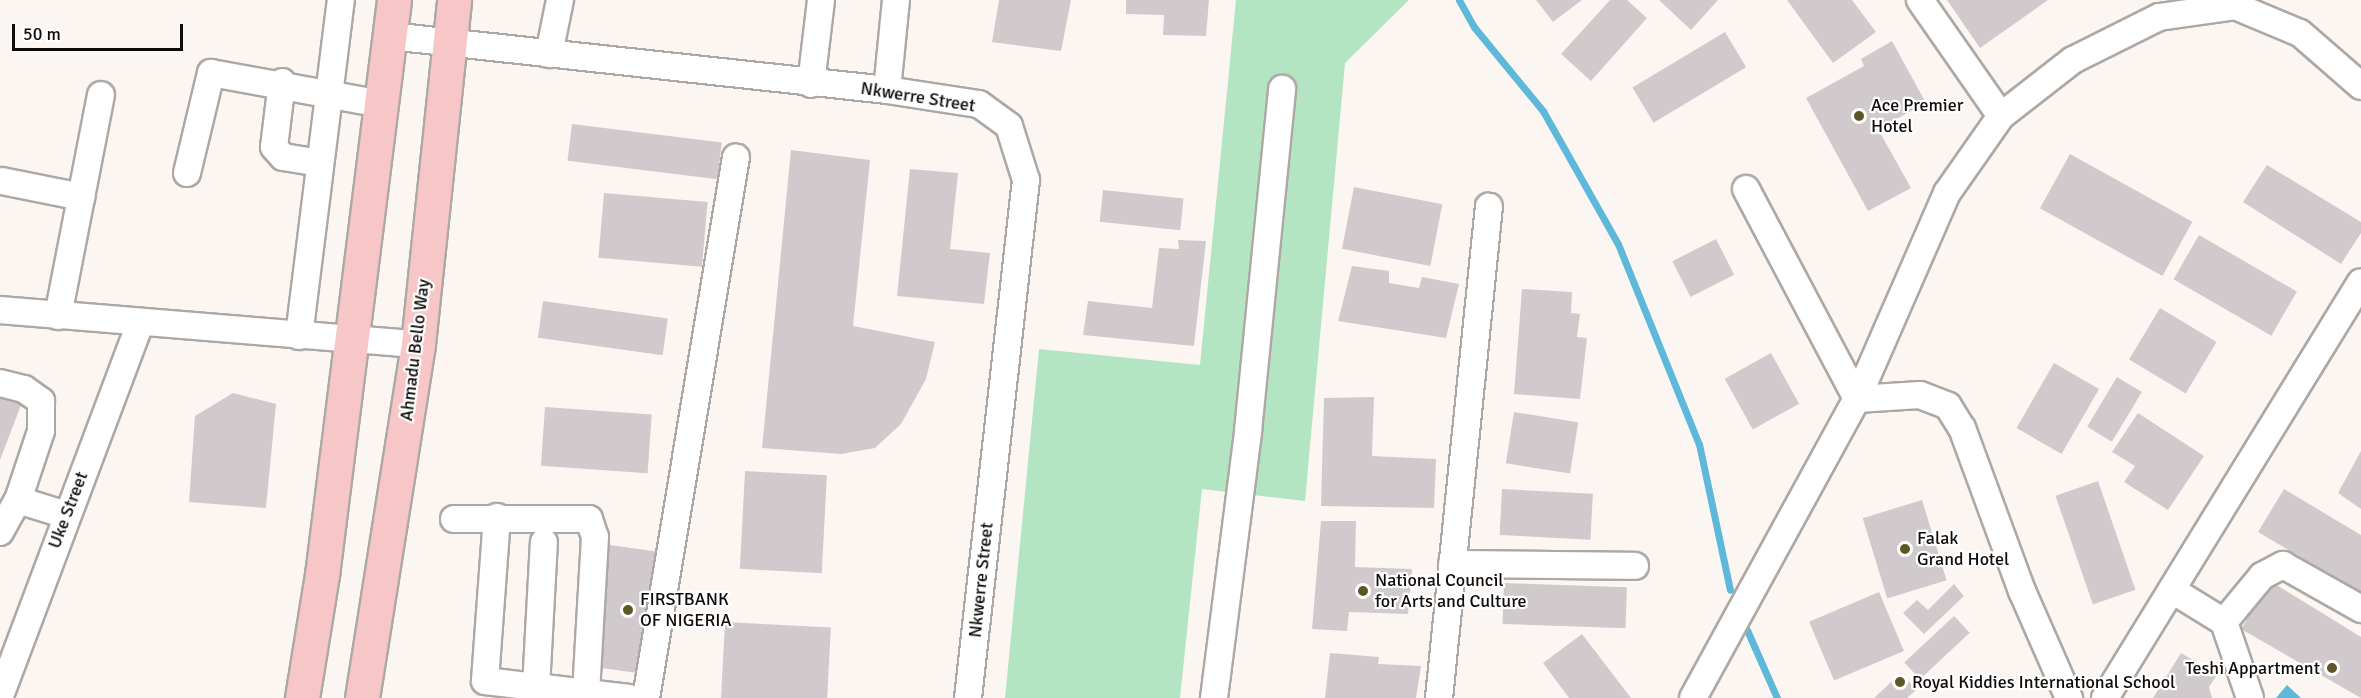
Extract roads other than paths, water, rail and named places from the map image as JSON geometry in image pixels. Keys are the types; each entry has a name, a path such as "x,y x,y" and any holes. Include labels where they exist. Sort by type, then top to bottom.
{"main road":[{"path":"302,698 353,340 394,0"},
{"name":"Ahmadu Bello Way","path":"362,698 418,344 454,0"}],"street":[{"path":"299,336 327,93 341,0"},
{"path":"549,54 560,0"},
{"path":"811,84 820,0"},
{"path":"887,90 896,0"},
{"path":"1920,0 2001,116"},
{"path":"1693,698 1857,399 1947,193 2001,116 2073,60 2159,17 2234,3 2300,33 2361,86"},
{"name":"Nkwerre Street","path":"390,36 811,84 887,90 979,104 1009,126 1026,180 968,698"},
{"path":"187,173 206,77 223,73 282,82 382,104"},
{"path":"282,82 274,147 283,157 320,163"},
{"path":"1214,698 1251,409 1282,89"},
{"path":"58,316 101,95"},
{"path":"646,698 736,157"},
{"path":"2,181 81,197"},
{"path":"1746,189 1857,399"},
{"path":"1439,698 1488,207"},
{"path":"2106,698 2361,282"},
{"path":"0,310 140,324 418,344"},
{"name":"Uke Street","path":"0,696 66,515 140,324"},
{"path":"0,383 24,388 41,401 41,432 18,500 0,532"},
{"path":"1857,399 1920,395 1948,406 1962,428 2069,698"},
{"path":"18,500 66,515"},
{"path":"454,519 582,516 594,527 586,692"},
{"path":"497,517 482,674 493,685 586,692 629,698"},
{"path":"536,688 544,542"},
{"path":"1452,564 1635,566"},
{"path":"2224,622 2262,576 2283,565 2361,609"},
{"path":"2172,590 2224,622 2250,698"}],"water":[{"path":"2287,685 2301,698 2276,698"}],"waterway":[{"path":"1459,0 1474,27 1543,111 1618,244 1699,444 1730,590"},
{"path":"1747,630 1777,698"}],"place":[{"name":"Ace Premier Hotel","path":"1859,116"},
{"name":"Falak Grand Hotel","path":"1905,549"},
{"name":"National Council for Arts and Culture","path":"1363,591"},
{"name":"FIRSTBANK OF NIGERIA","path":"628,610"},
{"name":"Teshi Appartment","path":"2332,668"},
{"name":"Royal Kiddies International School","path":"1900,682"}]}
